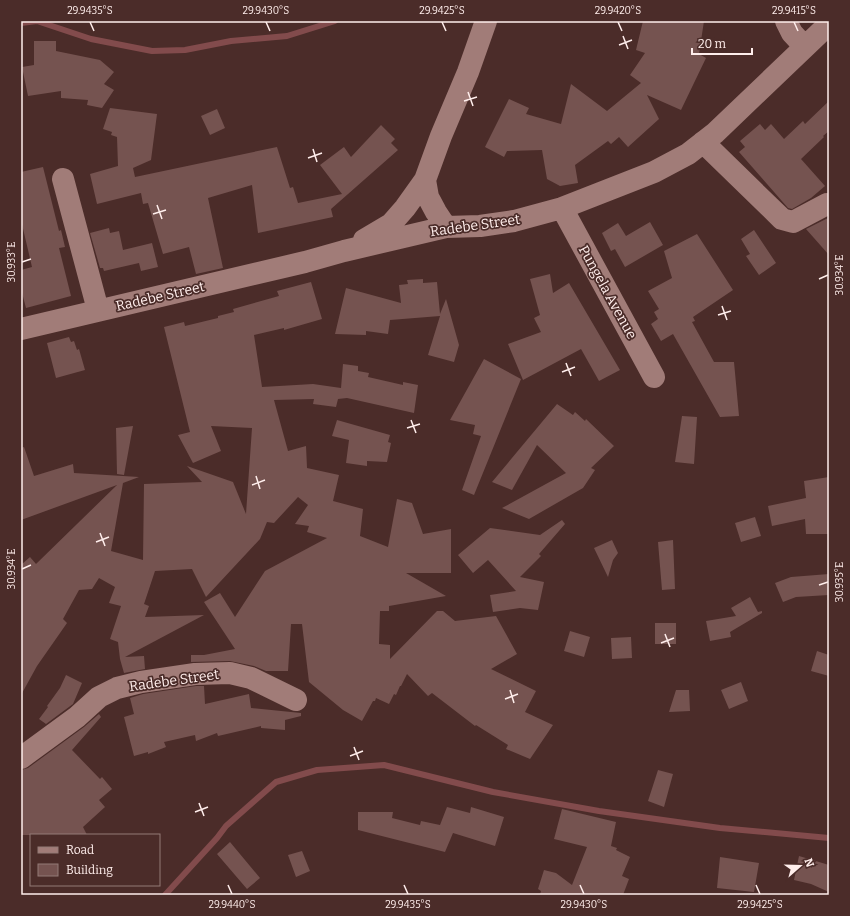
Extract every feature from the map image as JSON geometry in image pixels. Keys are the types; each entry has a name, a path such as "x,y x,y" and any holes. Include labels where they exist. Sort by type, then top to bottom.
{"street":[{"path":"344,251 391,224 405,208 425,180 441,136 468,72 486,21"},
{"path":"786,21 792,33 805,47"},
{"name":"Radebe Street","path":"21,329 446,227 480,226 514,221 562,208 654,172 688,154 715,133 829,24"},
{"path":"703,142 782,220 793,222 807,216 827,204"},
{"path":"63,179 98,310"},
{"path":"425,180 428,197 446,227"},
{"name":"Pungela Avenue","path":"562,208 654,377"},
{"name":"Radebe Street","path":"21,758 77,716 99,697 117,688 142,682 195,674 230,673 252,678 296,700"}],"building":[{"path":"643,21 704,21 699,54 706,58 681,110 647,95 659,119 628,147 619,137 611,144 608,141 575,165 578,183 560,186 547,179 542,150 507,151 504,157 485,147 509,99 529,108 526,114 561,124 571,84 607,111 641,83 630,75 645,53 636,50"},
{"path":"34,41 56,41 56,51 100,60 114,72 104,84 114,90 102,108 87,105 88,100 61,98 61,91 28,96 22,67 34,65"},
{"path":"829,101 829,131 801,159 825,186 811,198 792,209 788,208 739,152 745,147 740,141 760,124 765,130 771,124 784,139 803,121 805,124"},
{"path":"110,108 157,114 151,160 133,168 135,177 277,147 290,188 293,187 298,203 342,194 320,165 344,147 351,157 381,125 395,139 391,143 398,150 331,209 333,217 258,233 252,185 208,198 223,268 196,274 189,247 163,254 148,203 143,204 141,193 97,204 90,174 118,166 117,137 111,135 112,132 103,129"},
{"path":"217,109 225,128 210,135 201,116"},
{"path":"43,167 59,231 61,230 65,247 59,248 71,296 26,308 21,289 21,270 32,267 21,220 21,172"},
{"path":"828,218 829,219 829,255 806,229"},
{"path":"650,222 663,245 625,267 615,249 611,251 602,233 618,223 626,236"},
{"path":"109,228 110,233 119,231 123,250 152,243 158,267 141,271 139,263 104,271 103,268 100,268 90,233"},
{"path":"754,230 776,263 759,275 746,256 750,254 741,239"},
{"path":"697,234 733,290 693,317 695,321 692,322 714,362 734,362 739,416 720,417 673,334 661,341 651,324 658,319 654,312 659,309 648,291 672,278 664,251"},
{"path":"550,274 553,293 569,283 620,370 599,381 581,349 523,380 508,344 541,332 534,318 540,315 530,279"},
{"path":"423,279 423,283 437,282 440,314 446,299 459,345 454,362 428,355 440,316 390,320 388,334 366,331 366,335 335,334 346,288 401,303 399,285 408,284 407,280"},
{"path":"311,282 322,319 284,330 284,328 254,335 262,387 313,384 341,388 343,364 358,366 358,371 369,373 368,377 403,385 403,382 418,385 414,413 347,398 338,399 336,407 313,404 314,399 274,400 288,451 306,446 307,468 339,475 333,501 363,509 360,536 388,547 397,499 412,503 423,534 451,529 451,573 406,573 446,596 389,606 389,611 380,611 379,644 390,645 390,659 437,611 443,611 455,621 496,616 517,654 491,669 536,691 525,712 553,725 530,759 506,749 508,745 476,725 475,726 432,693 428,696 407,674 396,695 394,694 389,704 376,698 362,721 343,710 309,682 302,624 291,624 288,671 266,671 254,666 230,661 191,662 191,655 204,655 235,649 204,602 220,593 235,617 265,571 327,538 307,532 309,526 295,524 308,505 298,497 274,523 267,522 260,539 206,597 192,569 155,571 144,604 149,606 145,617 204,615 125,657 144,656 145,669 124,673 120,659 118,642 110,639 121,606 109,603 115,587 99,578 92,589 79,590 63,619 67,623 37,666 21,695 21,565 30,557 36,564 117,485 21,520 21,448 24,447 34,476 73,464 74,473 139,477 123,483 111,551 143,560 144,484 202,482 187,466 233,482 246,514 252,428 211,426 221,451 193,463 178,435 190,432 164,327 184,322 185,326 218,318 218,316 234,312 233,309 279,296 277,291"},
{"path":"69,337 71,342 74,341 77,350 79,349 85,370 56,378 47,343"},
{"path":"484,359 521,379 474,495 462,490 481,436 473,434 475,425 450,420"},
{"path":"557,404 573,415 575,412 585,421 586,419 614,446 591,468 595,470 583,488 529,519 502,508 566,473 537,445 512,490 492,482"},
{"path":"682,416 697,417 694,464 675,462"},
{"path":"337,420 390,435 388,442 391,443 387,462 367,461 367,466 346,463 349,440 332,436"},
{"path":"133,426 124,475 117,474 116,428"},
{"path":"829,477 829,534 806,534 805,519 772,526 768,506 806,498 804,481"},
{"path":"755,517 761,536 741,542 735,523"},
{"path":"562,520 565,524 539,554 541,556 520,577 544,582 538,610 520,608 493,612 490,595 516,591 488,560 473,573 458,555 490,528 540,535"},
{"path":"612,540 618,553 613,560 608,577 594,548"},
{"path":"673,540 675,589 662,590 658,542"},
{"path":"829,574 829,595 796,597 783,602 775,583 791,577"},
{"path":"750,597 758,612 762,611 762,613 730,632 731,637 710,641 706,621 736,616 731,608"},
{"path":"655,623 676,623 676,644 655,644"},
{"path":"570,631 590,637 584,657 564,651"},
{"path":"631,637 632,658 612,659 611,638"},
{"path":"817,651 829,655 829,676 811,671"},
{"path":"66,675 82,683 73,704 46,724 39,719 60,688"},
{"path":"741,682 748,701 729,709 721,690"},
{"path":"204,686 205,704 249,694 251,708 301,713 301,716 285,720 285,730 261,728 261,726 218,736 217,733 196,741 195,735 164,742 166,747 148,754 148,752 134,756 124,717 134,714 130,698 143,694"},
{"path":"676,690 689,690 690,711 669,712"},
{"path":"99,714 101,717 72,750 100,779 102,777 112,789 99,800 105,807 83,827 86,834 21,835 21,770 28,768 84,727"},
{"path":"658,770 673,774 664,807 648,801"},
{"path":"447,807 470,813 471,807 504,817 495,846 453,833 445,852 358,830 358,812 393,812 392,818 420,825 421,821 440,825"},
{"path":"562,809 616,822 611,846 617,848 616,850 630,857 622,876 629,879 623,895 540,895 541,891 538,889 544,870 556,873 572,885 587,847 554,839"},
{"path":"230,842 260,878 247,889 217,854"},
{"path":"302,851 310,871 296,877 288,855"},
{"path":"799,856 829,865 829,892 811,884 794,880"},
{"path":"720,857 759,863 754,892 717,888"}],"waterway":[{"path":"21,23 37,21 91,39 152,51 185,50 231,41 287,36 335,21"},
{"path":"165,895 217,838 226,826 276,782 317,770 384,765 493,792 599,811 720,828 829,838"}]}
